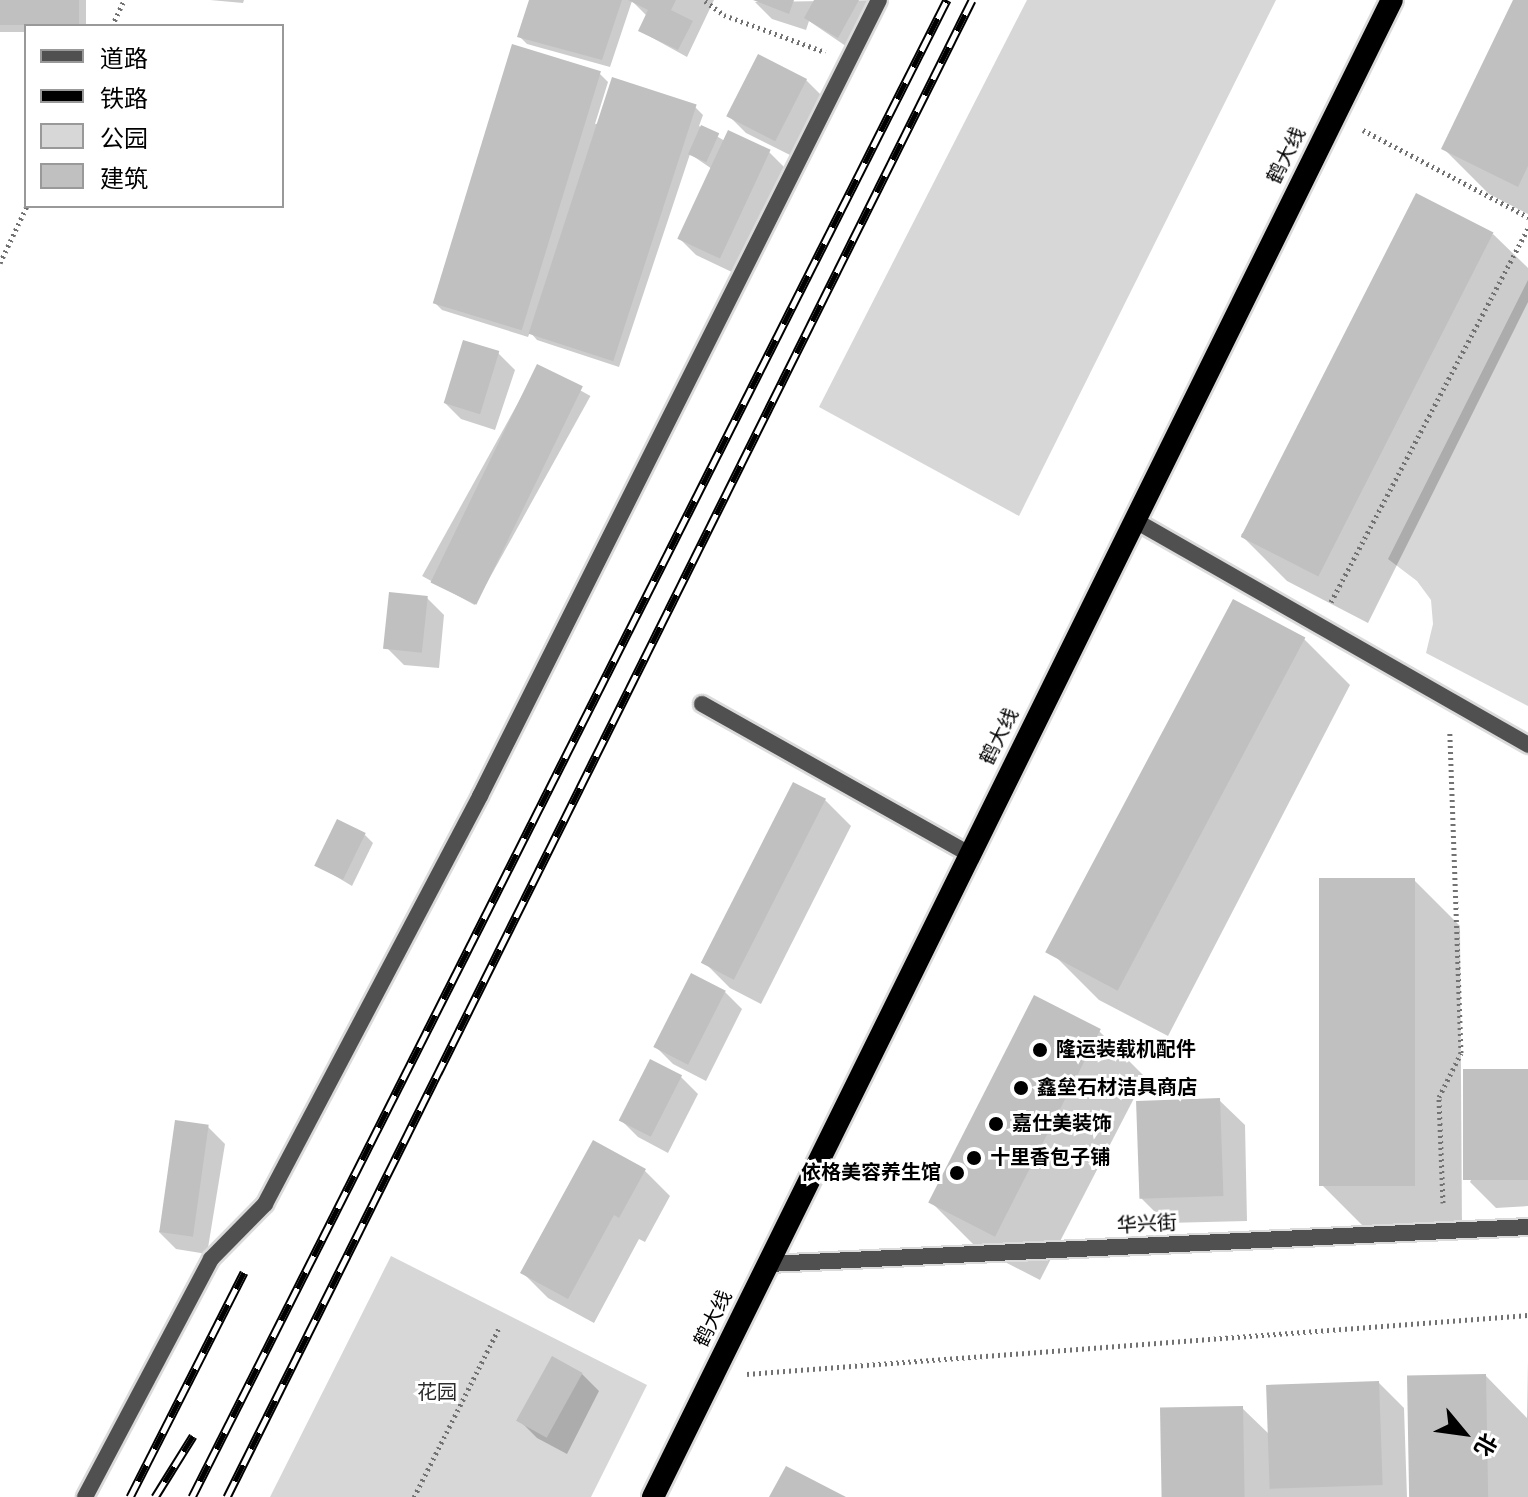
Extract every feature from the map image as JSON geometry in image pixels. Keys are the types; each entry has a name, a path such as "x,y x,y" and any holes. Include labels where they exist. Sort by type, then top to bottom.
{"highway":[{"name":"鹤大线","path":"653,1497 1392,0"}],"street":[{"path":"85,1497 211,1259 265,1204 280,1176 480,796 879,0"},
{"path":"1134,520 1449,697 1528,745"},
{"path":"702,704 969,854"},
{"name":"华兴街","path":"769,1264 1528,1227"}],"path":[{"path":"113,24 124,0"},
{"path":"705,1 724,15 849,60"},
{"path":"1335,115 1528,217"},
{"path":"0,263 26,208"},
{"path":"1320,625 1528,228"},
{"path":"1445,1231 1439,1097 1461,1053 1449,697"},
{"path":"712,1377 1528,1315"},
{"path":"414,1497 499,1328"}],"green space":[{"path":"1027,0 1276,0 1019,516 819,407"},
{"path":"1528,280 1528,706 1426,653 1433,624 1431,600 1417,581 1388,559"},
{"name":"花园","path":"391,1256 647,1385 591,1497 270,1497"}],"building":[{"path":"0,0 79,0 79,24 0,25"},
{"path":"529,0 622,0 602,60 517,37"},
{"path":"628,0 676,0 671,10 693,21 678,50 638,31 648,10"},
{"path":"753,0 794,0 789,14"},
{"path":"814,0 859,0 838,38 804,18"},
{"path":"1513,0 1528,0 1528,166 1518,187 1441,149"},
{"path":"512,44 601,71 522,330 433,303"},
{"path":"758,54 807,79 775,141 726,116"},
{"path":"612,77 697,105 613,361 529,334"},
{"path":"701,125 719,133 706,162 688,154"},
{"path":"728,130 771,150 720,259 677,239"},
{"path":"1416,193 1494,232 1318,576 1241,537"},
{"path":"463,340 499,351 480,414 444,403"},
{"path":"537,364 583,386 476,605 430,582"},
{"path":"389,592 428,596 422,653 383,649"},
{"path":"1233,599 1305,637 1118,991 1045,952"},
{"path":"793,782 826,799 734,980 701,963"},
{"path":"337,819 366,833 343,880 314,866"},
{"path":"1319,878 1415,878 1415,1186 1319,1186"},
{"path":"691,973 726,991 688,1065 653,1047"},
{"path":"1034,995 1101,1029 995,1237 928,1203"},
{"path":"650,1059 682,1075 651,1137 619,1120"},
{"path":"1463,1069 1528,1069 1528,1180 1463,1180"},
{"path":"1220,1098 1223,1196 1139,1199 1136,1101"},
{"path":"175,1120 209,1125 193,1237 159,1232"},
{"path":"593,1140 646,1169 619,1218 614,1215 568,1299 520,1273"},
{"path":"552,1356 583,1373 547,1438 516,1421"},
{"path":"1486,1374 1488,1497 1409,1497 1407,1375"},
{"path":"1379,1381 1383,1485 1270,1489 1266,1385"},
{"path":"1243,1406 1245,1497 1162,1497 1160,1407"},
{"path":"786,1466 846,1497 769,1497"}],"railway":[{"path":"192,1497 947,0"},
{"path":"227,1497 972,0"},
{"path":"130,1497 244,1272"},
{"path":"155,1497 193,1436"}],"place":[{"name":"隆运装载机配件","path":"1040,1050"},
{"name":"鑫垒石材洁具商店","path":"1021,1088"},
{"name":"嘉仕美装饰","path":"996,1124"},
{"name":"十里香包子铺","path":"974,1158"},
{"name":"依格美容养生馆","path":"957,1173"}]}
